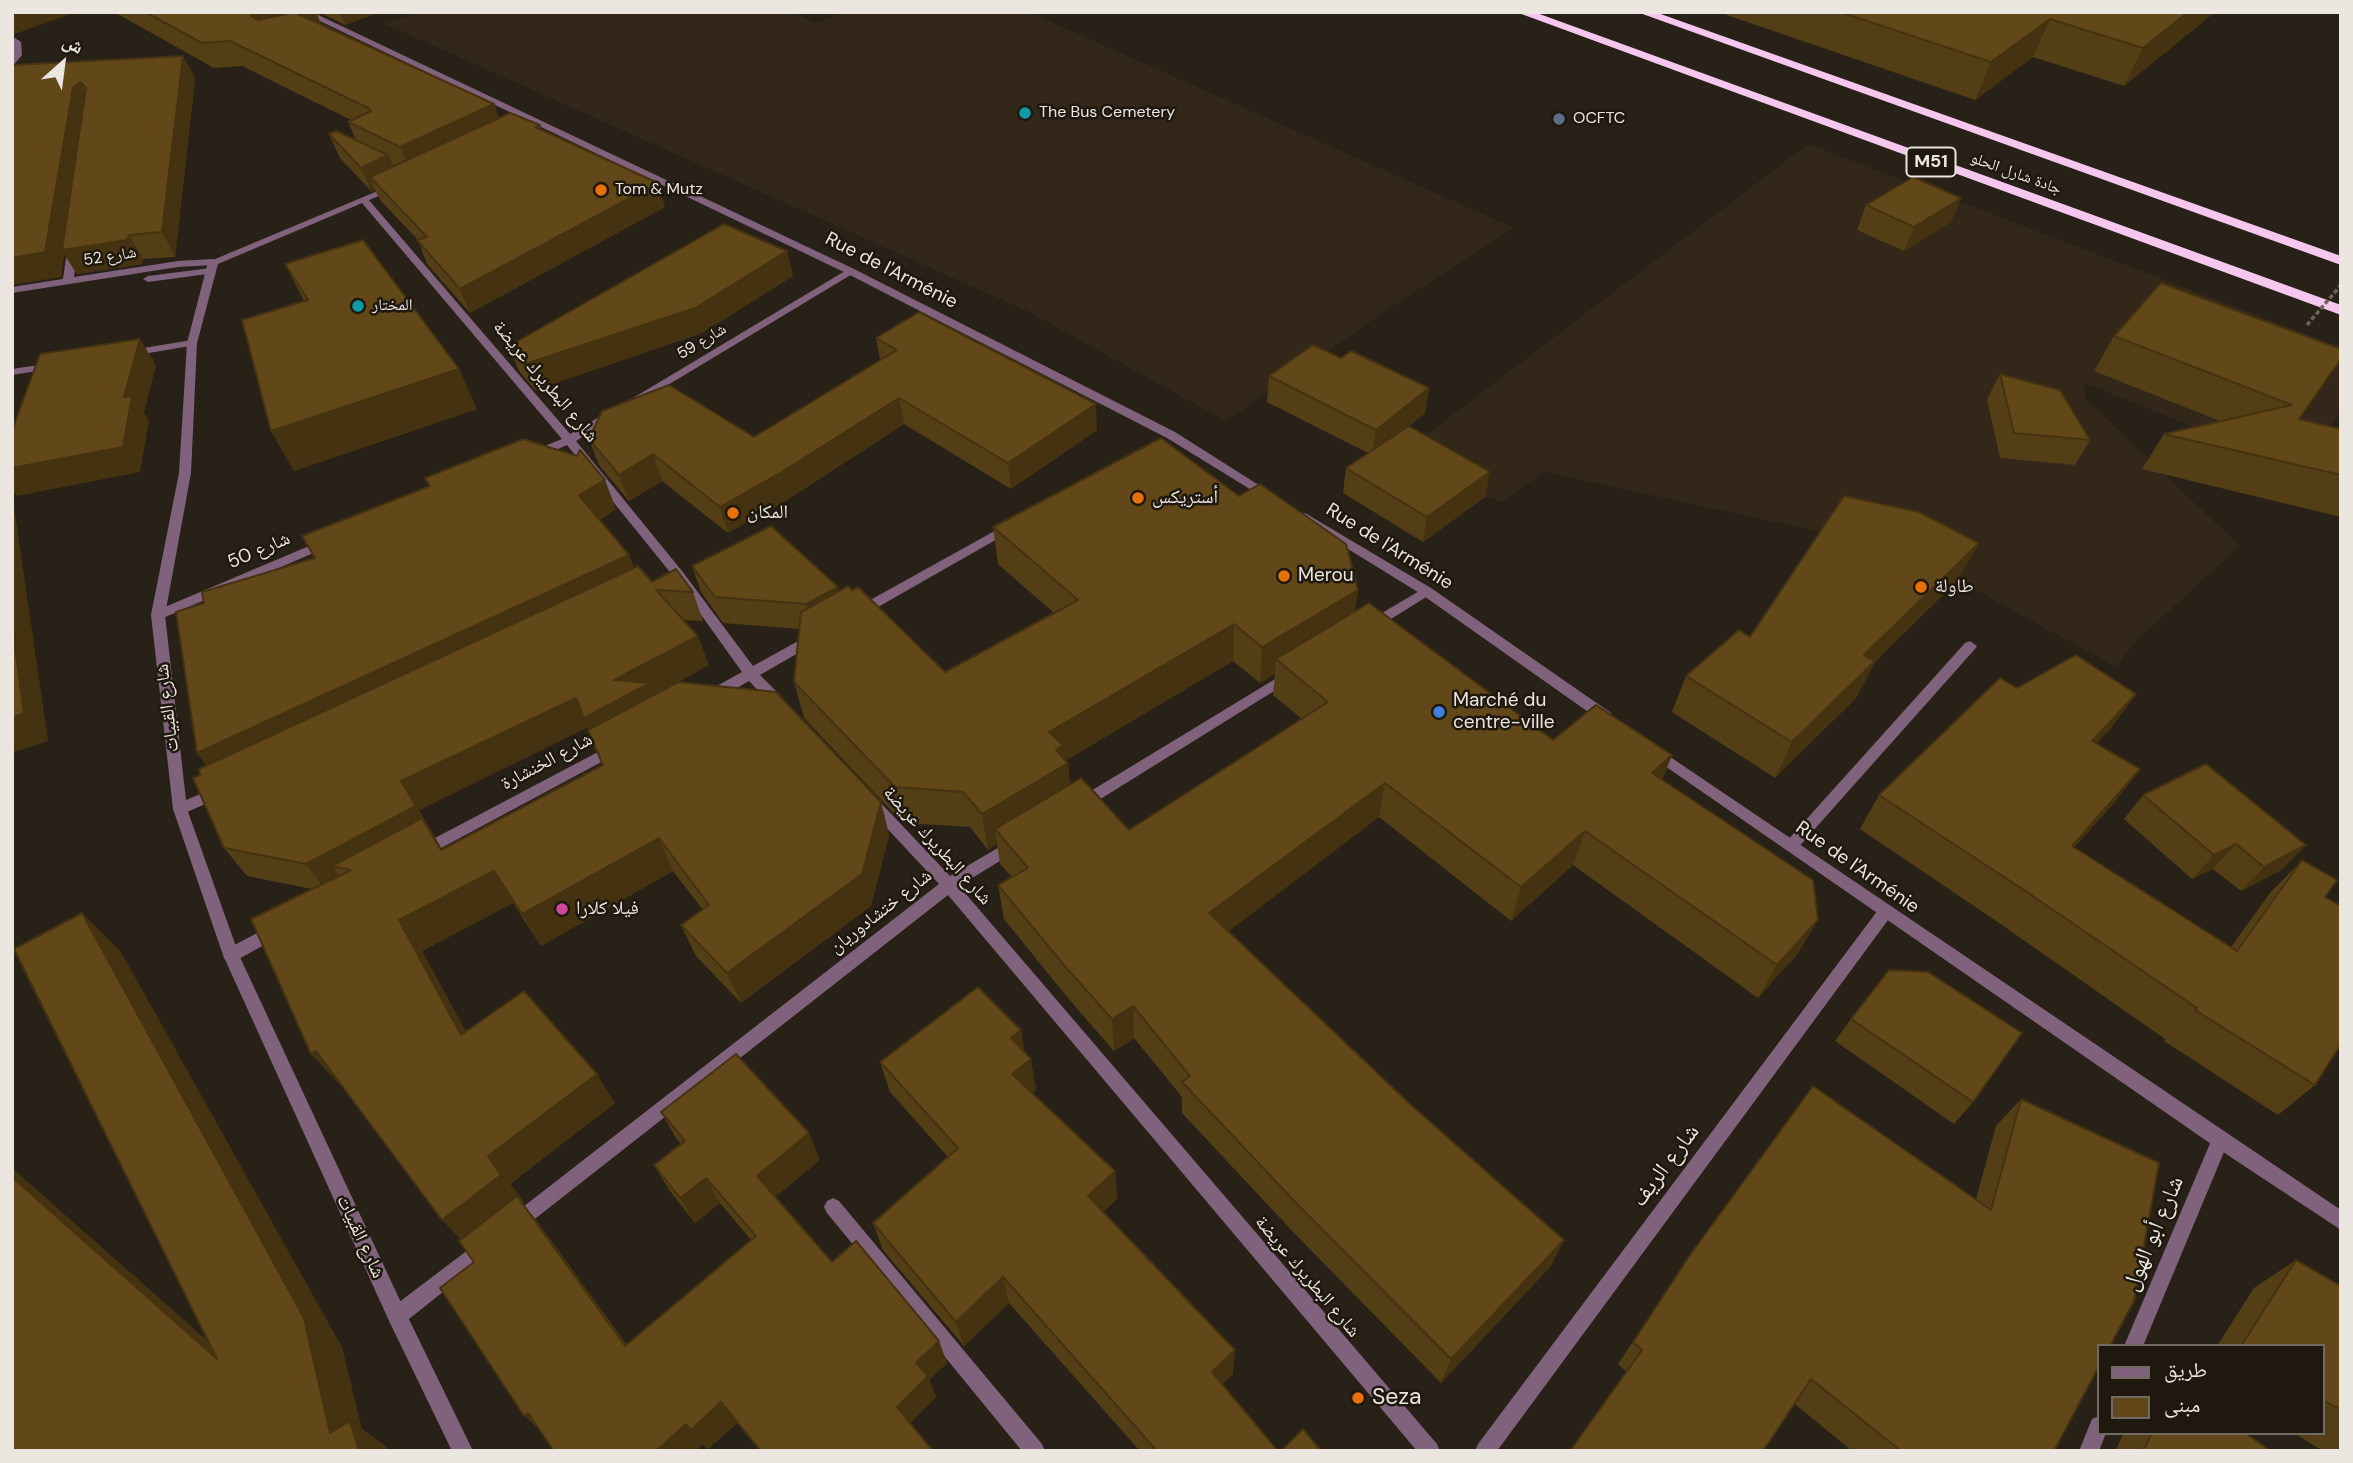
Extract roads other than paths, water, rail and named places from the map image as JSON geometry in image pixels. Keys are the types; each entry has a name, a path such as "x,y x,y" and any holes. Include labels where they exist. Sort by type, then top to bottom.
{"highway":[{"name":"جادة شارل الحلو","path":"1522,12 2341,310"},
{"name":"جادة شارل الحلو","path":"1643,12 2341,261"}],"street":[{"name":"Rue de l'Arménie","path":"305,12 529,124 850,271 1165,438 1293,509 1426,591 1621,728"},
{"path":"322,29 335,26"},
{"path":"12,38 17,41 12,65"},
{"path":"148,279 212,267 412,179"},
{"name":"شارع البطريرك عريضة","path":"365,201 569,440 672,577 751,674 789,714"},
{"path":"68,281 76,229"},
{"name":"شارع 52","path":"12,290 178,264 212,267"},
{"name":"شارع القبيات","path":"212,267 192,343 185,473 158,615 180,809 231,955 397,1317 463,1451"},
{"name":"شارع 59","path":"569,440 850,271"},
{"path":"115,356 192,343"},
{"path":"12,372 64,364"},
{"path":"518,462 569,440"},
{"path":"847,619 1027,517"},
{"name":"شارع 50","path":"158,615 338,538"},
{"path":"1354,635 1426,591"},
{"path":"703,700 823,633"},
{"path":"1791,846 1970,646"},
{"path":"1068,811 1307,665"},
{"name":"شارع الخنشارة","path":"412,857 630,739"},
{"name":"Rue de l'Arménie","path":"1643,743 2341,1221"},
{"path":"180,809 230,786"},
{"name":"شارع البطريرك عريضة","path":"864,794 949,885 1430,1451"},
{"name":"شارع ختشادوريان","path":"397,1317 949,885 1032,833"},
{"name":"شارع الريف","path":"1485,1451 1886,911"},
{"path":"231,955 291,922"},
{"name":"شارع أبو الهول","path":"2134,1344 2220,1140"},
{"path":"833,1207 1035,1451"},
{"path":"2089,1451 2098,1428"}],"place":[{"name":"The Bus Cemetery","path":"1025,113"},
{"name":"OCFTC","path":"1559,119"},
{"name":"Tom & Mutz","path":"601,190"},
{"name":"المختار","path":"358,306"},
{"name":"أستريكس","path":"1138,498"},
{"name":"المكان","path":"733,513"},
{"name":"Merou","path":"1284,576"},
{"name":"طاولة","path":"1921,587"},
{"name":"Marché du centre-ville","path":"1439,712"},
{"name":"فيلا كلارا","path":"562,909"},
{"name":"Seza","path":"1358,1398"}]}
